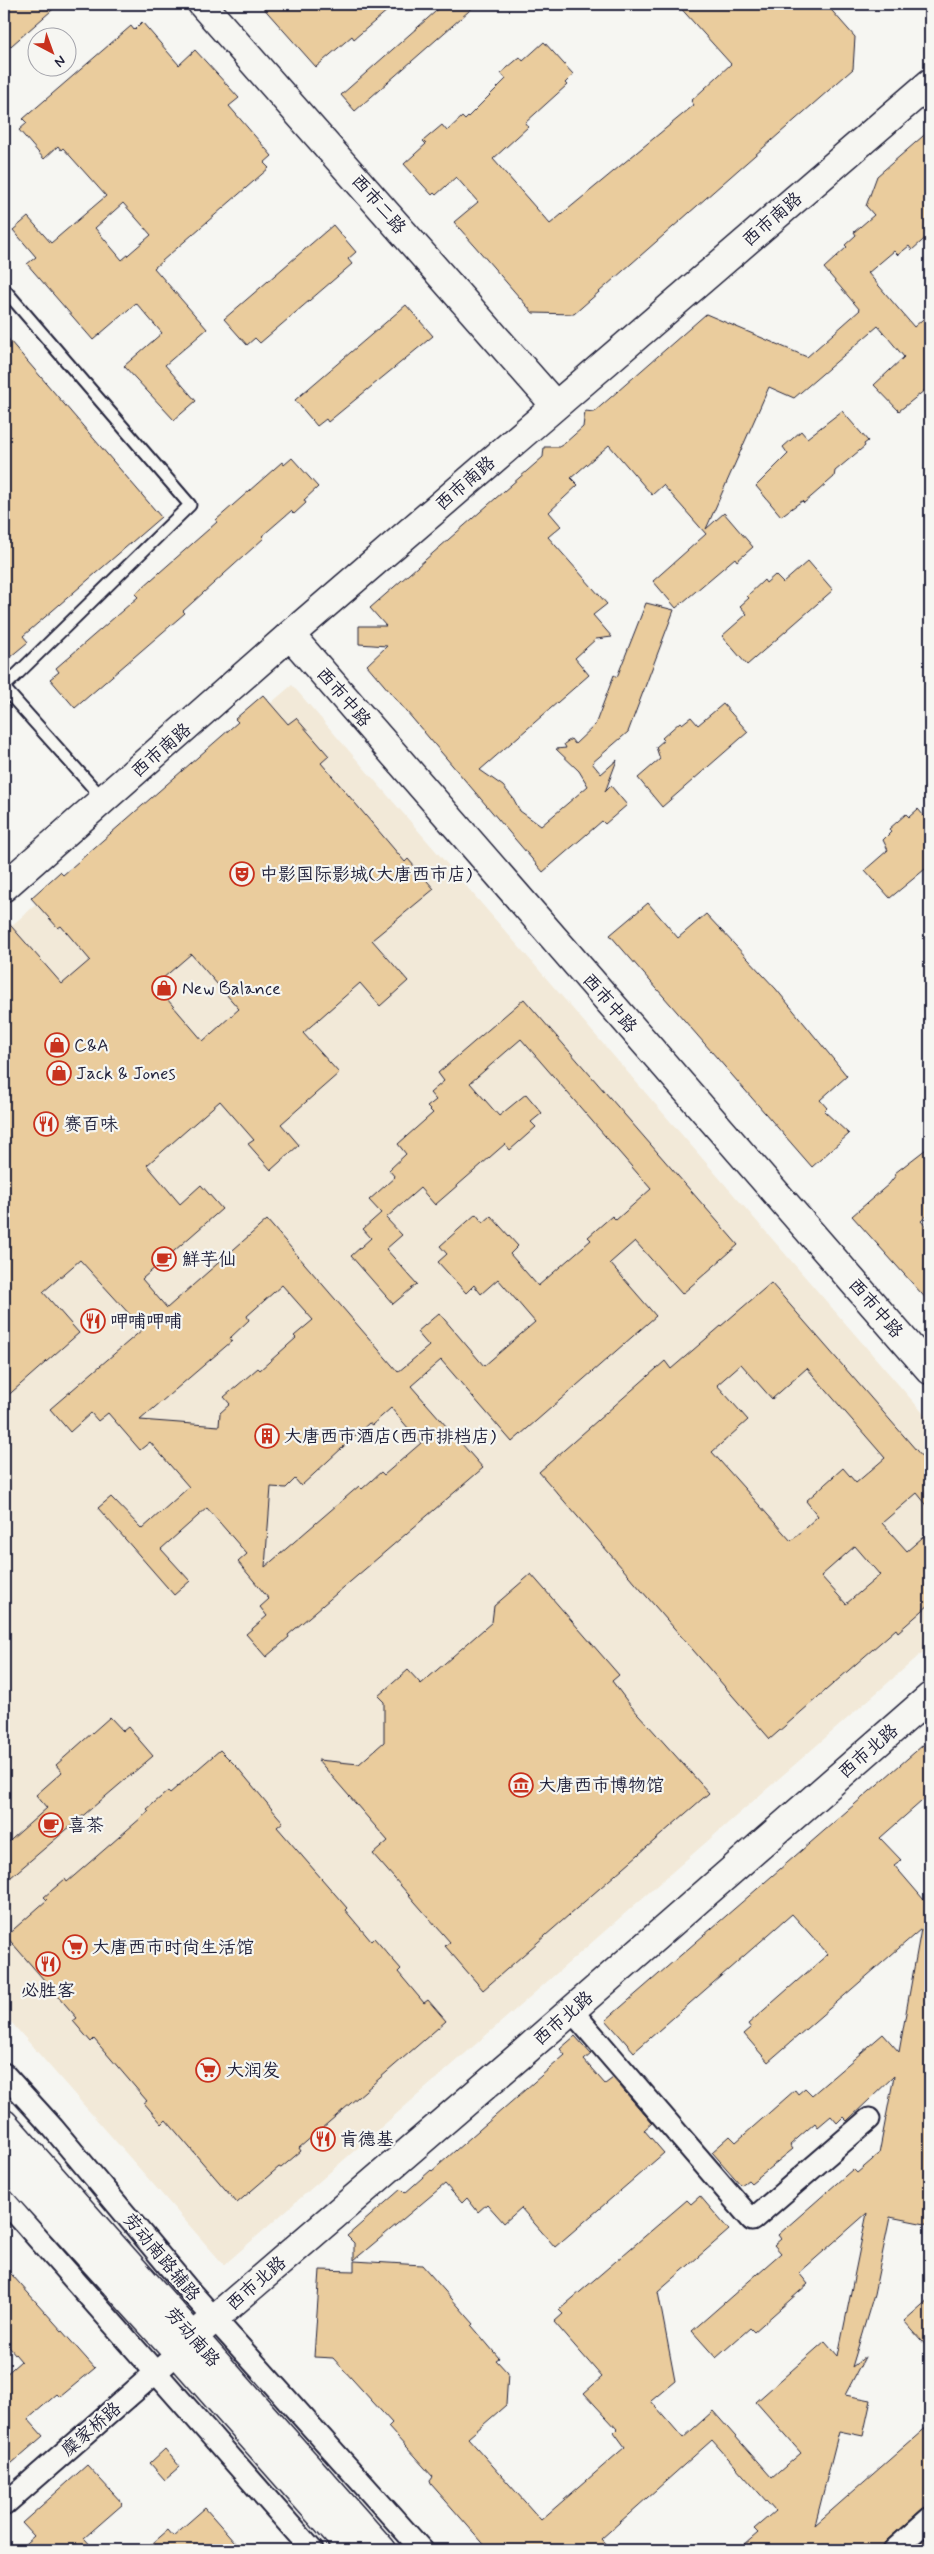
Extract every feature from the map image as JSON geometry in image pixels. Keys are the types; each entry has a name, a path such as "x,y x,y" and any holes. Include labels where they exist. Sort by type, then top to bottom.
{"street":[{"name":"西市二路","path":"202,4 555,405"},
{"name":"西市南路","path":"4,887 290,635 930,83"},
{"name":"西市中路","path":"290,635 930,1370"},
{"name":"西市北路","path":"186,2345 572,2011 930,1697"},
{"path":"572,2011 752,2220 869,2119"},
{"name":"劳动南路辅路","path":"4,2074 53,2128 215,2318 422,2550"},
{"name":"劳动南路","path":"4,2124 352,2550"},
{"name":"劳动南路","path":"4,2162 186,2345 382,2550"},
{"path":"4,2200 312,2550"},
{"name":"糜家桥路","path":"4,2505 186,2345"},
{"path":"894,2550 930,2518"}],"lane":[{"path":"4,289 190,505 4,687 104,800"}],"shaded area":[{"path":"292,685 930,1421 930,1646 224,2265 4,2014 4,932"}],"building":[{"path":"4,4 59,4 32,28 28,28 28,31 4,52"},
{"path":"260,4 395,4 354,39 352,36 316,67"},
{"path":"444,4 477,4 355,111 341,95"},
{"path":"677,4 826,4 855,37 853,69 574,314 533,313 454,222 478,202 456,177 436,195 434,193 432,195 404,164 426,144 423,141 442,125 447,131 462,117 465,120 506,79 501,73 520,57 523,61 544,42 573,74 565,83 567,85 525,123 528,127 493,159 550,224 694,105 691,101 731,64"},
{"path":"142,22 179,65 195,50 239,98 229,106 272,156 264,163 269,168 154,268 207,329 165,365 196,401 174,420 124,366 162,333 136,303 93,340 27,264 36,257 13,230 28,217 51,243 106,196 63,148 61,150 58,146 44,159 19,130 27,123 23,119 71,78 78,78 78,72 131,26 134,30","holes":["123,203 151,235 122,260 95,228"]},
{"path":"930,130 930,234 912,250 909,246 898,255 894,251 868,273 914,327 930,313 930,386 899,411 874,385 904,357 878,326 794,398 769,387 706,529 724,513 753,547 737,561 735,558 676,608 653,581 706,534 663,485 652,495 609,445 571,478 578,485 549,512 561,526 548,537 607,604 593,615 612,637 596,639 575,658 589,675 480,770 503,786 513,798 520,811 541,826 588,786 579,771 556,749 566,748 564,744 571,739 575,744 595,725 614,675 617,677 646,603 674,610 628,732 592,763 601,774 617,760 605,792 611,786 627,805 605,824 602,821 543,872 367,665 387,646 359,644 359,626 386,626 370,608 543,457 544,447 559,447 583,427 585,411 594,412 706,314 807,357 860,310 824,268 847,247 845,245 856,235 854,232 874,215 866,206 877,176"},
{"path":"333,225 356,252 348,259 352,264 260,343 255,338 247,345 224,319"},
{"path":"406,305 433,336 328,422 326,419 317,426 295,400"},
{"path":"4,334 161,517 23,636 28,642 4,662"},
{"path":"842,411 868,441 864,444 865,446 835,471 834,477 804,503 802,501 781,516 756,486 788,454 783,447 801,431 807,438"},
{"path":"292,458 318,487 304,500 306,503 294,514 291,511 262,536 264,538 183,611 185,613 75,708 50,679 59,672 56,668 138,597 135,594 217,522 216,520 282,462 284,465"},
{"path":"808,561 833,590 747,665 722,636 747,614 740,606 749,598 747,596 764,580 766,583 775,575 783,583"},
{"path":"263,695 288,724 296,718 329,756 321,763 405,862 408,859 434,889 372,940 408,981 380,1006 360,983 303,1033 339,1073 281,1124 299,1145 271,1170 248,1144 254,1140 220,1101 147,1165 180,1204 201,1185 222,1209 142,1279 167,1308 267,1220 398,1372 429,1346 417,1332 439,1313 484,1366 535,1322 498,1279 481,1294 474,1285 466,1293 438,1262 447,1254 440,1246 476,1214 483,1223 491,1216 518,1246 510,1254 538,1286 591,1240 588,1237 612,1216 616,1220 651,1189 521,1039 470,1083 499,1116 526,1094 542,1113 531,1122 536,1127 510,1150 505,1144 435,1205 420,1188 386,1218 402,1235 386,1249 417,1284 393,1304 351,1256 371,1238 363,1229 381,1213 369,1200 395,1177 389,1170 406,1154 398,1144 433,1113 427,1107 436,1100 430,1093 444,1081 438,1073 524,999 738,1245 682,1294 635,1241 610,1263 656,1316 512,1442 441,1360 411,1386 483,1468 288,1635 289,1637 266,1657 246,1634 267,1616 260,1607 269,1599 238,1562 247,1554 207,1508 161,1549 190,1581 174,1595 98,1508 111,1497 142,1529 189,1487 150,1442 140,1450 108,1413 98,1421 91,1413 70,1432 50,1409 143,1329 80,1260 43,1292 79,1333 4,1399 4,918 62,984 90,960 61,926 58,928 31,898 60,872 63,875 238,722 235,719","holes":["191,954 239,1009 203,1041 155,985","282,1285 313,1320 260,1370 258,1368 224,1397 230,1404 220,1413 219,1426 140,1420 232,1341 230,1338 249,1320 247,1316","391,1408 421,1443 384,1475 381,1472 362,1489 359,1486 265,1567 271,1487 286,1488 295,1479 301,1486 369,1423 372,1425"]},
{"path":"723,704 748,732 662,807 638,778 660,759 656,747 664,740 662,738 680,722 682,724 691,717 698,725"},
{"path":"918,809 930,823 930,865 890,898 865,870 888,850 883,840 891,832 889,829 906,814 909,817"},
{"path":"648,903 678,938 706,914 776,989 847,1076 820,1100 827,1108 824,1111 849,1134 812,1167 610,935"},
{"path":"930,1146 930,1213 921,1221 930,1231 930,1303 852,1216 889,1184 896,1175 895,1173"},
{"path":"771,1283 930,1466 930,1509 917,1493 882,1523 907,1551 930,1531 930,1604 898,1632 896,1629 770,1739 539,1472 665,1361 671,1369","holes":["741,1364 772,1399 807,1368 885,1458 856,1483 843,1468 806,1501 818,1516 791,1541 712,1452 748,1420 717,1385","855,1546 880,1575 846,1604 821,1576"]},
{"path":"531,1574 619,1675 612,1681 630,1705 709,1793 483,1990 445,1946 450,1942 373,1854 388,1841 318,1760 359,1764 384,1742 384,1702 378,1696 408,1670 421,1684 492,1622 494,1606"},
{"path":"110,1717 123,1731 128,1727 153,1756 4,1883 4,1846 47,1808 36,1795 62,1772 56,1765"},
{"path":"930,1739 930,1794 880,1838 901,1860 894,1865 930,1907 930,1921 923,1928 930,1929 930,2225 890,2217 874,2294 852,2367 865,2357 845,2395 871,2400 863,2436 839,2431 815,2525 930,2424 930,2506 922,2509 886,2541 882,2550 738,2550 758,2533 754,2529 775,2511 712,2440 601,2539 611,2550 489,2550 431,2484 430,2481 433,2477 388,2427 392,2423 333,2358 314,2357 320,2270 354,2271 354,2261 422,2265 474,2324 472,2326 499,2358 496,2360 508,2373 506,2405 468,2438 541,2520 625,2447 614,2432 617,2429 584,2393 602,2377 554,2322 563,2314 559,2310 687,2200 691,2204 700,2196 729,2230 658,2292 675,2381 651,2401 683,2438 713,2411 772,2478 801,2453 756,2402 825,2341 838,2356 867,2213 799,2273 808,2284 754,2332 750,2328 716,2358 692,2331 781,2253 774,2245 781,2239 778,2235 853,2169 857,2173 879,2154 894,2076 847,2121 843,2117 837,2123 831,2116 818,2127 815,2123 790,2145 793,2149 751,2183 748,2180 741,2185 712,2152 730,2136 736,2142 795,2090 798,2094 805,2088 812,2095 883,2034 899,2052 921,1929 768,2062 744,2034 751,2028 748,2024 828,1954 792,1914 634,2052 606,2020"},
{"path":"220,1750 237,1767 283,1822 277,1827 347,1908 345,1910 371,1941 374,1938 401,1969 398,1972 424,2003 428,2000 446,2021 299,2148 301,2151 237,2203 166,2120 162,2124 144,2103 147,2101 94,2039 91,2042 73,2021 77,2018 6,1936 47,1900 44,1897 65,1879 67,1882 149,1811 147,1809 168,1791 170,1793"},
{"path":"575,2036 591,2054 584,2060 605,2084 613,2078 652,2123 644,2130 664,2153 555,2247 521,2208 504,2223 487,2204 478,2212 467,2198 462,2203 445,2184 354,2260 354,2243 347,2236 401,2189 405,2193 432,2171 565,2055 560,2049"},
{"path":"4,2266 95,2368 60,2397 57,2394 28,2419 43,2436 4,2470 4,2376 21,2361 4,2341"},
{"path":"930,2298 930,2350 904,2321"},
{"path":"165,2449 180,2467 165,2480 150,2463"},
{"path":"87,2465 123,2504 84,2538 95,2550 18,2550 34,2536 22,2523"},
{"path":"205,2508 242,2550 145,2550 168,2530 173,2536"},
{"path":"930,2534 930,2550 913,2550"}],"place":[{"name":"中影国际影城(大唐西市店)","path":"242,874"},
{"name":"New Balance","path":"164,988"},
{"name":"C&A","path":"57,1045"},
{"name":"Jack & Jones","path":"59,1073"},
{"name":"赛百味","path":"46,1124"},
{"name":"鮮芋仙","path":"164,1259"},
{"name":"呷哺呷哺","path":"93,1321"},
{"name":"大唐西市酒店(西市排档店)","path":"267,1436"},
{"name":"大唐西市博物馆","path":"521,1785"},
{"name":"喜茶","path":"51,1825"},
{"name":"大唐西市时尚生活馆","path":"75,1947"},
{"name":"必胜客","path":"48,1964"},
{"name":"大润发","path":"208,2070"},
{"name":"肯德基","path":"323,2139"}]}
